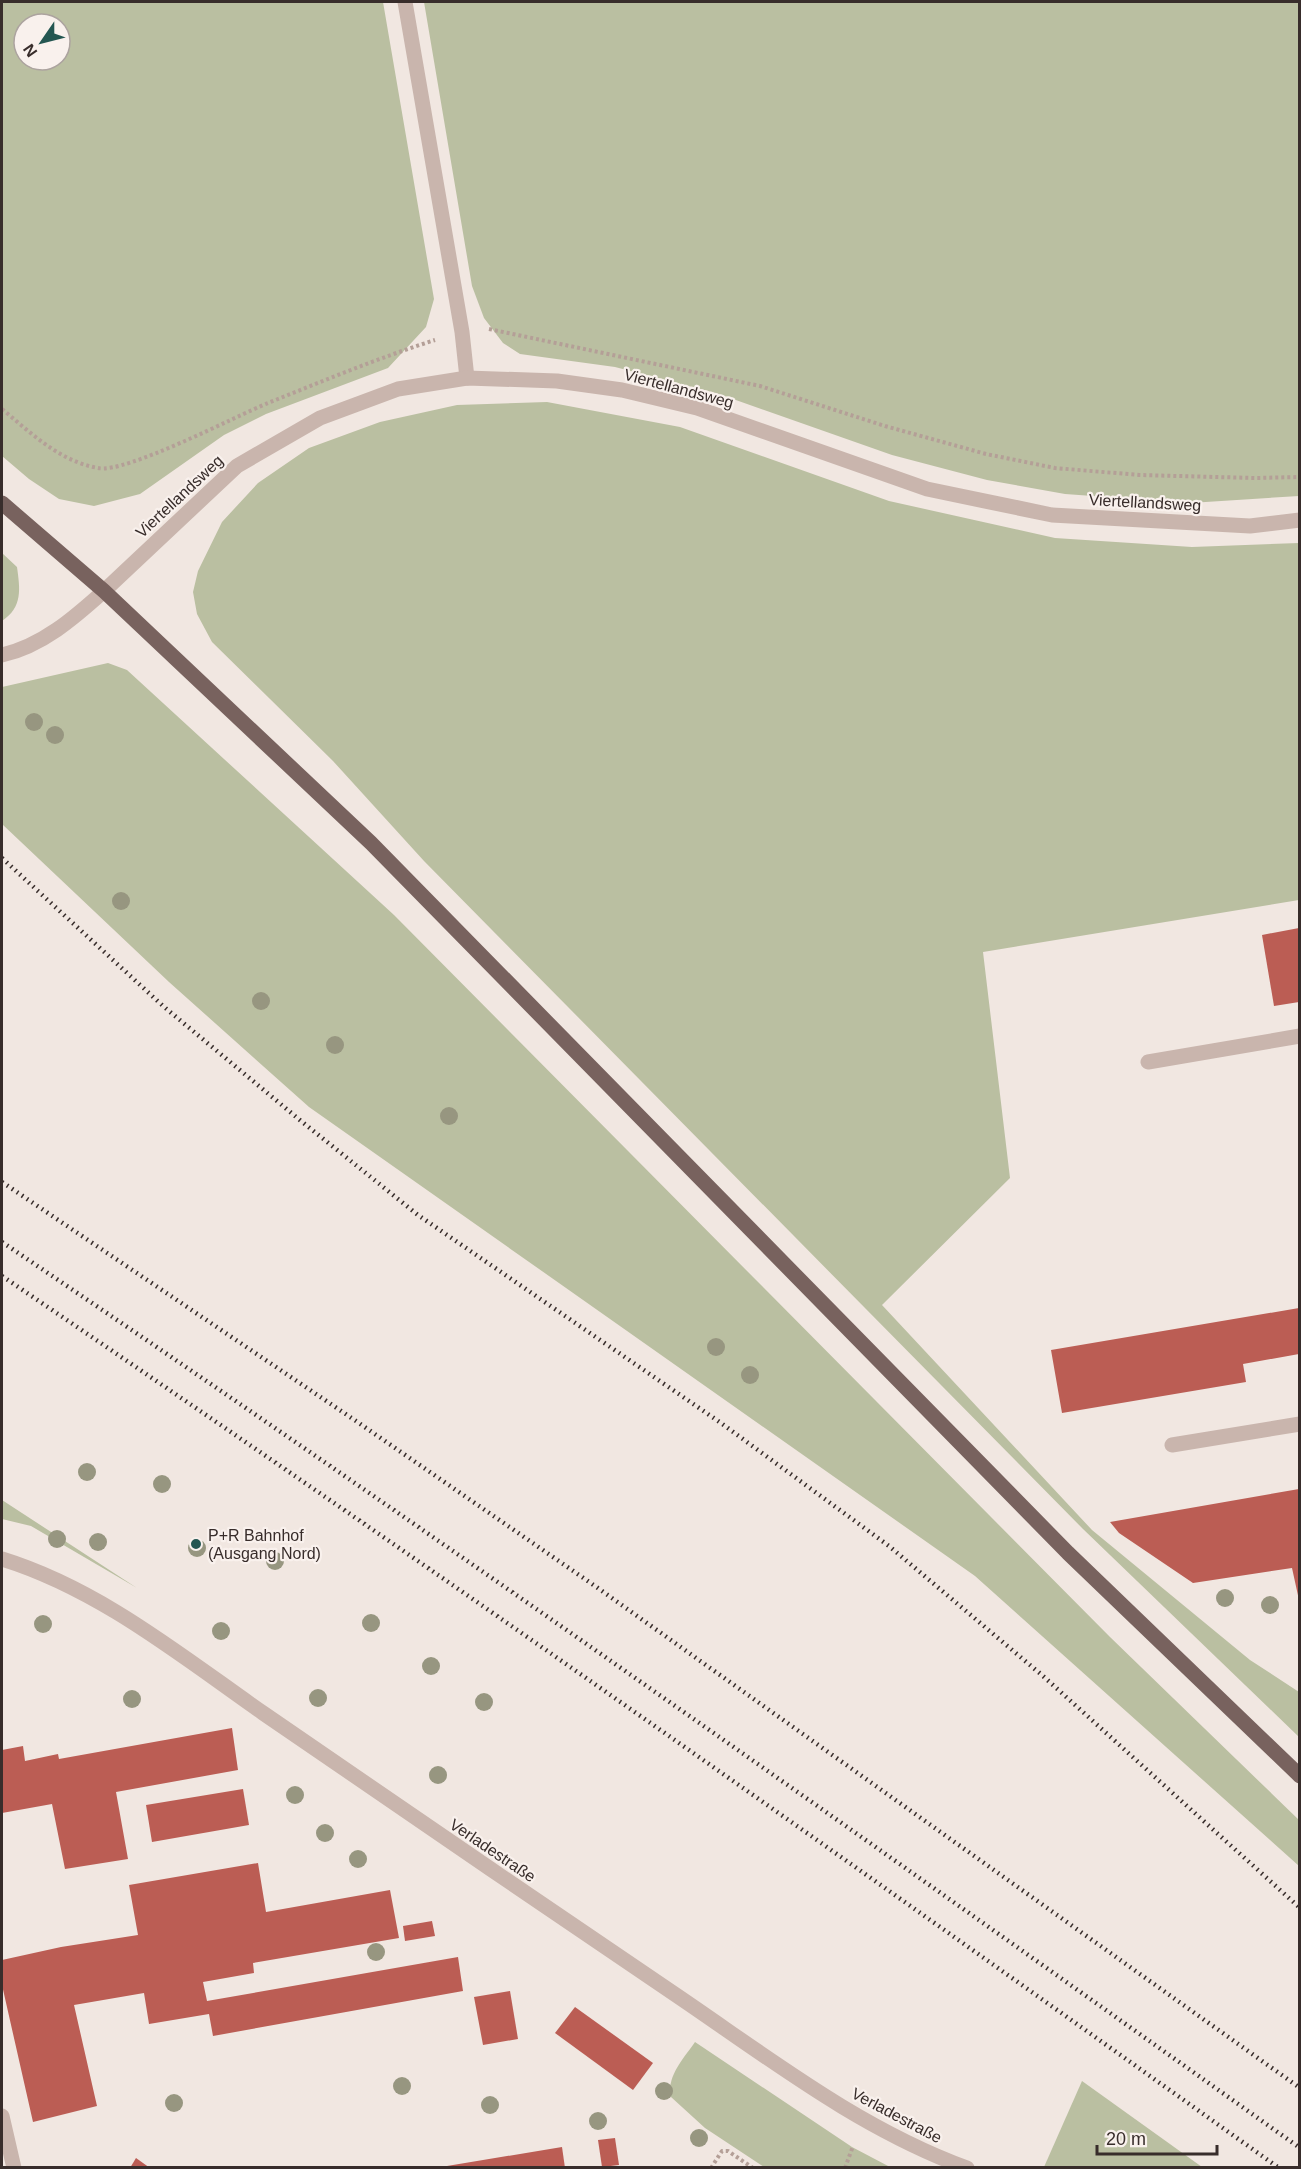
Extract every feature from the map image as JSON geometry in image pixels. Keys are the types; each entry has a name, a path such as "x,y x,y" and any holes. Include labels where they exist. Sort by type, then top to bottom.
{"main road":[{"path":"2,503 104,591 371,843 1068,1553 1299,1776"}],"street":[{"path":"405,2 462,332 467,378"},
{"name":"Viertellandsweg","path":"2,655 35,643 74,618 237,466 320,418 398,389 467,378 557,381 622,390 697,408 927,489 1052,515 1250,526 1299,520"},
{"path":"1148,1062 1299,1036"},
{"path":"1172,1445 1299,1424"},
{"name":"Verladestraße","path":"2,1559 35,1569 100,1601 447,1840 853,2114 906,2142 967,2168"},
{"path":"2,2116 14,2168"}],"path":[{"path":"2,409 65,459 100,469 149,456 266,404 400,351 462,332 488,329 760,386 885,426 986,454 1055,468 1138,475 1299,477"},
{"path":"711,2168 722,2151 728,2151 753,2168"}],"green space":[{"path":"2,2 383,2 434,299 426,327 388,368 266,414 224,435 140,494 94,506 59,499 29,479 2,456"},
{"path":"424,2 1299,2 1299,496 1190,503 1065,494 987,480 892,455 716,393 615,367 520,354 503,343 484,318 472,286"},
{"path":"547,402 680,427 889,501 1055,538 1192,547 1299,543 1299,900 983,952 1010,1178 882,1305 1092,1530 1250,1660 1299,1692 1299,1737 1083,1529 424,861 333,761 212,642 197,614 193,592 198,571 222,522 258,483 309,448 380,422 457,405"},
{"path":"2,553 17,567 19,590 14,610 2,621"},
{"path":"108,663 127,670 394,915 1110,1637 1299,1820 1299,1866 975,1576 309,1107 169,982 2,824 2,687"},
{"path":"2,1500 137,1588 31,1526 2,1519"},
{"path":"695,2042 852,2147 890,2167 764,2167 705,2128 671,2097 673,2075"},
{"path":"1082,2081 1202,2167 1044,2167"}],"building":[{"path":"1299,928 1299,1002 1274,1006 1262,935"},
{"path":"1299,1308 1299,1354 1243,1364 1246,1382 1062,1413 1051,1350"},
{"path":"1299,1489 1299,1600 1292,1568 1193,1583 1119,1533 1110,1522"},
{"path":"232,1728 238,1770 116,1792 128,1859 65,1869 52,1804 2,1813 2,1750 23,1746 25,1761 58,1754 59,1759"},
{"path":"243,1789 249,1825 152,1842 146,1805"},
{"path":"258,1863 266,1912 390,1890 399,1938 253,1963 254,1973 203,1982 207,2001 458,1957 463,1991 213,2036 209,2014 149,2024 144,1993 74,2005 97,2106 33,2122 2,1985 2,1960 61,1947 138,1935 129,1885"},
{"path":"432,1921 435,1936 405,1941 403,1926"},
{"path":"510,1991 518,2039 483,2045 474,1997"},
{"path":"575,2007 653,2063 633,2090 555,2033"},
{"path":"615,2138 619,2165 602,2167 598,2140"},
{"path":"562,2147 565,2168 447,2168 447,2166"},
{"path":"136,2158 150,2168 130,2168"}],"railway":[{"path":"2,858 163,1006 418,1215 721,1423 889,1546 1043,1676 1300,1908"},
{"path":"2,1182 595,1586 1300,2088"},
{"path":"2,1242 329,1465 654,1691 1300,2148"},
{"path":"2,1276 643,1718 1279,2168"}],"place":[{"name":"P+R Bahnhof (Ausgang Nord)","path":"196,1544"}]}
